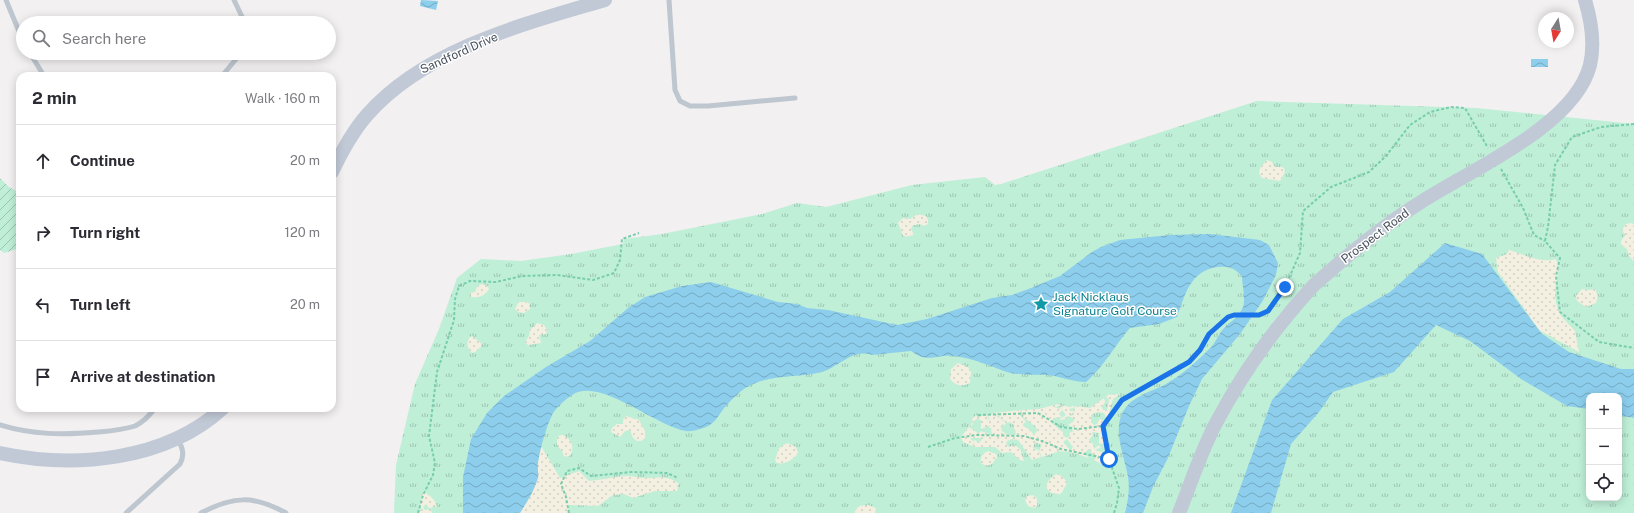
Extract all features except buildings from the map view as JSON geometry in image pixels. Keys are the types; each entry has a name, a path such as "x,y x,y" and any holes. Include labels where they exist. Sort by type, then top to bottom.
{"street":[{"name":"Sandford Drive","path":"336,163 342,150 367,115 390,93 419,70 474,44 511,30 605,0"},
{"name":"Prospect Road","path":"1179,513 1215,424 1253,363 1280,326 1315,284 1363,242 1421,202 1521,143 1548,123 1574,95 1584,80 1590,65 1590,17 1584,0"},
{"path":"0,453 40,459 70,460 112,458 150,449 177,438 204,423 219,412"}],"lane":[{"path":"6,0 16,24"},
{"path":"234,0 242,16"},
{"path":"669,0 675,90 680,101 690,106 708,106 796,98"},
{"path":"34,60 42,72"},
{"path":"225,72 235,60"},
{"path":"0,425 29,432 57,434 104,432 134,426 148,417 152,412"},
{"path":"126,513 180,464 183,459 183,452 181,443 177,438"},
{"path":"201,513 217,504 234,499 256,501 277,508 286,513"}],"path":[{"path":"1114,513 1119,488 1109,459 1103,426 1122,400 1189,362 1200,350 1209,334 1228,317 1234,315 1259,315 1268,311 1285,287 1300,253 1303,211 1331,187 1369,172 1386,156 1410,125 1430,112 1451,107 1465,108 1478,129"},
{"path":"1545,241 1555,165 1572,137 1601,127 1634,124"},
{"path":"1510,187 1523,208 1534,235 1545,241 1560,258 1556,276 1560,312 1599,342 1634,348"},
{"path":"418,513 422,495 433,475 435,463 429,436 437,372 454,320 454,299 459,286 470,281 496,282 522,276 557,275 593,280 614,273 620,260 622,240 639,233"},
{"path":"978,415 1038,412 1062,427 1078,429 1103,426"},
{"path":"928,447 955,438 977,435 1024,436 1042,441 1061,449 1109,459"},
{"path":"569,513 566,497 561,484 567,471 579,468 591,476 631,472 667,473 678,478"}],"green space":[{"name":"Jack Nicklaus Signature Golf Course","path":"1257,101 1476,108 1634,124 1634,513 394,513 396,465 415,384 439,329 457,278 481,259 521,261 571,254 623,244 624,239 662,234 762,214 797,203 826,207 912,185 985,177 995,185"},
{"path":"0,178 9,187 16,191 16,249 4,253 0,250"}],"sand":[{"path":"1267,160 1272,162 1275,167 1284,168 1285,172 1280,181 1262,178 1259,173 1260,168"},
{"path":"918,214 926,216 928,224 924,226 919,224 912,226 911,229 913,235 906,237 903,236 898,223 903,218 910,219"},
{"path":"1626,224 1634,224 1634,261 1629,256 1627,249 1621,245 1621,241 1625,235 1622,230"},
{"path":"1509,250 1538,259 1556,259 1559,269 1555,289 1556,303 1561,316 1575,331 1579,352 1539,330 1498,272 1496,258 1507,254"},
{"path":"481,284 487,285 489,289 486,293 482,296 471,297 470,293 475,292 477,287"},
{"path":"1582,289 1595,289 1598,296 1596,303 1586,307 1577,301 1576,296"},
{"path":"519,302 527,302 530,304 530,309 524,313 518,312 515,309"},
{"path":"537,323 544,325 547,330 546,334 539,335 541,343 528,345 525,342 529,336 530,330"},
{"path":"472,336 481,343 482,346 472,353 468,347 468,343 470,337"},
{"path":"958,363 968,367 971,372 970,383 959,385 950,379 951,369"},
{"path":"1120,394 1113,399 1107,420 1104,413 1098,412 1091,415 1091,422 1094,425 1097,424 1100,418 1101,420 1106,421 1104,433 1106,439 1105,444 1099,444 1099,433 1092,432 1093,435 1089,440 1094,445 1094,449 1099,445 1100,447 1106,445 1095,450 1107,454 1107,467 1094,460 1096,458 1089,449 1084,453 1089,458 1070,452 1057,451 1056,447 1057,452 1042,457 1039,451 1042,445 1035,442 1033,448 1038,450 1041,457 1032,460 1018,440 1012,439 1007,441 1006,444 1009,447 1015,445 1021,450 1024,461 1020,460 1011,452 1002,453 995,447 973,447 975,440 972,446 963,442 961,437 973,422 972,419 976,415 978,417 987,415 990,425 988,415 994,414 1006,423 1005,425 1001,424 1004,426 1000,428 1002,428 1001,430 1006,434 1015,435 1016,432 1014,425 1010,422 1007,423 994,413 1021,410 1020,415 1026,422 1023,426 1029,429 1034,435 1037,431 1036,427 1023,417 1024,415 1022,415 1022,410 1039,409 1058,404 1061,406 1054,407 1060,409 1062,405 1069,407 1075,406 1074,408 1069,409 1074,413 1076,406 1090,408 1104,398 1105,402 1102,407 1103,410 1107,410 1109,400 1106,397 1108,395","holes":["1062,410 1066,415 1060,420 1065,419 1068,416 1073,418 1074,421 1068,425 1073,427 1072,430 1074,431 1069,433 1070,436 1068,438 1063,436 1063,431 1061,433 1062,430 1058,430 1059,429 1052,423 1053,418 1062,417 1059,414","976,419 981,420 981,432 978,433 970,428","986,425 988,427 990,425 989,428 992,428 992,436 988,436 988,433 982,432 983,428 987,427","970,438 983,438 979,443 975,440 973,441","1067,439 1073,447 1070,452 1063,442"]},
{"path":"626,416 639,420 645,431 645,438 641,441 637,441 633,438 630,430 625,431 620,437 611,432 612,428 617,424 623,424 623,420"},
{"path":"561,435 568,438 572,444 572,451 568,457 564,456 557,445 557,437"},
{"path":"787,443 796,447 798,453 789,461 777,463 775,460 779,448"},
{"path":"541,446 560,478 579,471 589,481 622,476 663,478 671,479 679,484 677,491 655,491 633,498 624,494 613,495 598,506 570,505 567,513 520,513 531,495 538,477 537,466"},
{"path":"988,451 996,454 997,457 992,464 986,466 981,463 981,457"},
{"path":"1056,474 1063,477 1067,483 1061,494 1052,493 1046,486 1049,480"},
{"path":"423,491 435,502 437,508 434,506 429,508 426,504 423,507 425,510 431,509 432,513 418,513 421,511 420,503"},
{"path":"1033,495 1037,499 1037,506 1034,508 1028,506 1025,500 1027,496"},
{"path":"868,505 876,508 875,513 855,513 859,506"}],"water":[{"path":"421,0 438,1 436,10 420,6"},
{"path":"1531,59 1548,59 1548,67 1531,67"},
{"path":"1210,234 1260,240 1269,245 1278,263 1276,275 1262,302 1240,334 1202,379 1189,406 1167,460 1153,487 1143,513 1125,513 1129,486 1119,437 1122,414 1125,408 1135,399 1179,376 1203,356 1213,345 1223,329 1239,313 1243,307 1244,300 1242,276 1231,268 1217,267 1200,273 1190,285 1177,317 1159,324 1130,328 1104,363 1086,382 1047,375 1012,373 974,360 954,356 927,358 917,355 911,351 872,355 859,354 852,356 822,372 776,378 758,382 749,386 731,400 713,423 705,427 689,431 673,427 659,421 612,397 597,392 583,391 572,395 559,405 553,413 547,427 541,450 538,465 538,478 528,501 520,513 463,513 463,477 471,439 487,413 504,396 546,367 590,341 628,308 645,297 682,286 711,282 778,302 797,304 807,308 828,310 897,325 927,319 992,298 1012,295 1031,288 1060,276 1092,252 1120,240 1170,235"},
{"path":"1445,243 1482,254 1542,334 1569,352 1621,369 1634,369 1634,418 1622,416 1622,393 1586,393 1586,409 1567,406 1521,379 1470,341 1436,325 1394,372 1333,392 1319,412 1291,444 1271,513 1231,513 1272,400 1343,319 1390,292"}],"place":[{"name":"Jack Nicklaus Signature Golf Course","path":"1041,304"}],"route":[{"path":"1109,459 1103,426 1122,400 1189,362 1200,350 1209,334 1228,317 1234,315 1259,315 1268,311 1285,287"}]}
